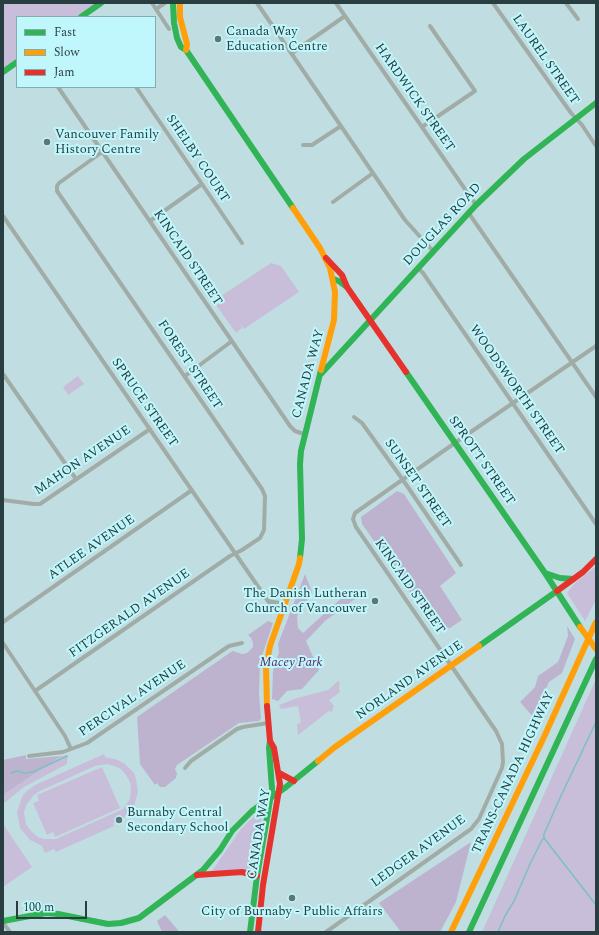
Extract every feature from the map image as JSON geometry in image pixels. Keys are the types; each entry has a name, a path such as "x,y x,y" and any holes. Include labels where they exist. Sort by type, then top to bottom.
{"main road":[{"path":"82,16 101,3"},
{"name":"CANADA WAY","path":"173,3 174,23 177,38 320,248 325,257 332,280 335,301 334,320 300,451 301,552 296,576 282,610 270,646 266,667 266,699 272,789 257,876 250,932"},
{"name":"CANADA WAY","path":"180,3 182,24 187,44 186,50"},
{"path":"3,72 16,63"},
{"name":"DOUGLAS ROAD","path":"320,376 468,212 524,159 596,103"},
{"name":"SPROTT STREET","path":"325,257 342,275 347,287 370,321 456,443 596,649"},
{"path":"332,280 339,281 347,287"},
{"name":"NORLAND AVENUE","path":"3,922 26,916 46,914 79,918 108,924 132,921 144,914 197,875 212,860 238,824 252,811 279,793 335,747 583,572 596,559"},
{"path":"545,573 560,578 573,579"},
{"name":"TRANS-CANADA HIGHWAY","path":"451,932 596,622"},
{"name":"TRANS-CANADA HIGHWAY","path":"469,932 596,659"},
{"name":"CANADA WAY","path":"258,932 263,885 279,793 279,773 274,748 270,741"},
{"path":"279,773 294,781"},
{"path":"197,875 242,872 257,876"}],"street":[{"path":"152,3 169,29"},
{"path":"156,9 164,3"},
{"path":"257,3 405,220 433,251"},
{"name":"HARDWICK STREET","path":"336,3 476,205"},
{"path":"566,3 578,19"},
{"name":"LAUREL STREET","path":"496,4 596,146"},
{"path":"292,53 345,16"},
{"path":"422,127 474,91 430,26"},
{"name":"KINCAID STREET","path":"59,88 290,426 295,431 304,434"},
{"name":"SHELBY COURT","path":"137,88 242,243"},
{"path":"303,145 312,146 340,126"},
{"name":"FOREST STREET","path":"102,152 59,183 57,186 57,191 264,492 263,533 260,538 236,553"},
{"path":"333,202 373,173"},
{"path":"150,221 202,184"},
{"path":"468,212 596,397"},
{"name":"SPRUCE STREET","path":"3,216 268,601 272,606 282,610"},
{"name":"WOODSWORTH STREET","path":"418,268 423,273 596,524"},
{"path":"184,376 232,341"},
{"path":"403,480 596,346"},
{"path":"3,374 76,479"},
{"name":"SUNSET STREET","path":"354,417 362,423 461,565"},
{"name":"MAHON AVENUE","path":"3,500 40,504 150,429"},
{"name":"KINCAID STREET","path":"403,480 358,510 353,519 356,527 451,665"},
{"name":"ATLEE AVENUE","path":"3,622 192,490"},
{"name":"FITZGERALD AVENUE","path":"35,691 236,553"},
{"path":"268,601 285,604"},
{"path":"3,643 65,736 71,750"},
{"name":"PERCIVAL AVENUE","path":"29,756 71,750 92,741 230,646 242,643"},
{"name":"LEDGER AVENUE","path":"326,932 471,829 479,819 502,768 503,750 500,737 451,665"},
{"path":"185,768 191,760 242,726 268,723"},
{"path":"3,922 10,932"}],"shaded area":[{"path":"3,3 97,3 78,16 16,16 16,59 3,68"},
{"path":"271,263 281,266 299,292 244,329 240,324 242,328 236,333 216,305 224,301 221,296"},
{"path":"78,376 84,384 68,395 63,387"},
{"path":"596,566 596,600 585,621 567,593 574,584"},
{"path":"596,679 596,932 482,932"},
{"path":"338,681 340,683 340,692 329,700 334,706 332,712 329,711 298,735 297,724 301,723 298,706 281,709 279,705 297,698 328,690"},
{"path":"104,754 105,757 118,760 125,764 134,773 138,792 134,806 125,817 113,823 114,826 56,852 54,849 45,853 42,846 30,840 20,828 17,812 23,795 35,785","holes":["107,764 121,769 130,782 130,799 123,809 56,839 44,839 38,837 31,831 26,824 24,812 27,804 34,795 95,766"]},
{"path":"68,755 67,764 24,787 3,804 3,795 61,756"},
{"path":"102,767 120,808 55,837 53,832 47,835 33,803 39,801 37,795"},
{"path":"264,809 257,838 258,847 253,871 212,871 241,829"},
{"path":"3,824 32,867 3,887"}],"green space":[{"path":"397,491 404,494 456,573 440,586 462,620 450,628 434,626 362,524 361,517"},
{"name":"Macey Park","path":"305,574 312,592 297,616 298,628 303,633 346,594 355,599 325,621 306,641 319,670 302,689 287,691 278,701 272,699 273,671 279,652 278,644"},
{"path":"268,621 273,623 260,662 259,694 261,718 259,721 239,723 177,765 175,769 177,773 176,778 165,787 160,787 157,783 155,785 140,764 137,717 231,652 233,651 242,654 247,653 253,647 251,638 248,635"},
{"path":"567,626 575,639 562,673 549,682 533,717 520,702 535,687 538,676 558,662 568,636"},
{"path":"26,755 26,759 61,756 3,795 3,760"},
{"path":"471,842 456,902 440,932 401,932 379,903"},
{"path":"165,915 178,930 178,932 162,932 157,921"}],"waterway":[{"path":"498,932 544,838 544,834 560,798 596,722"},
{"path":"11,773 17,771 25,773 33,772 67,756"},
{"path":"544,838 596,905"}],"traffic: fast":[{"path":"82,16 101,3"},
{"path":"173,3 174,23 177,38 181,47 186,50 293,208"},
{"path":"3,72 16,63"},
{"path":"320,375 476,205 524,159 596,103"},
{"path":"333,279 339,281 347,287"},
{"path":"300,558 302,539 301,451 321,370"},
{"path":"406,372 545,573 580,627"},
{"path":"545,573 560,578 573,579"},
{"path":"479,646 557,591"},
{"path":"469,932 596,659"},
{"path":"250,932 257,876 272,789 269,748 270,741"},
{"path":"3,921 46,913 108,924 121,923 139,918 203,870 220,850 232,831 252,811 286,787 318,761"}],"traffic: slow":[{"path":"180,3 180,17 187,44 186,50"},
{"path":"293,208 320,248 330,268 335,292 334,320 321,370"},
{"path":"267,706 266,667 270,646 300,558"},
{"path":"451,932 544,737 596,622"},
{"path":"580,627 596,649"},
{"path":"318,761 335,747 479,646"}],"traffic: jam":[{"path":"326,258 342,275 347,287 406,372"},
{"path":"557,591 583,572 596,559"},
{"path":"258,932 263,885 280,784 274,748 270,741 267,706"},
{"path":"279,773 294,781"},
{"path":"197,875 242,872 257,876"}],"place":[{"name":"Canada Way Education Centre","path":"218,39"},
{"name":"Vancouver Family History Centre","path":"47,142"},
{"name":"The Danish Lutheran Church of Vancouver","path":"375,601"},
{"name":"Burnaby Central Secondary School","path":"119,820"},
{"name":"City of Burnaby - Public Affairs","path":"292,898"}]}
